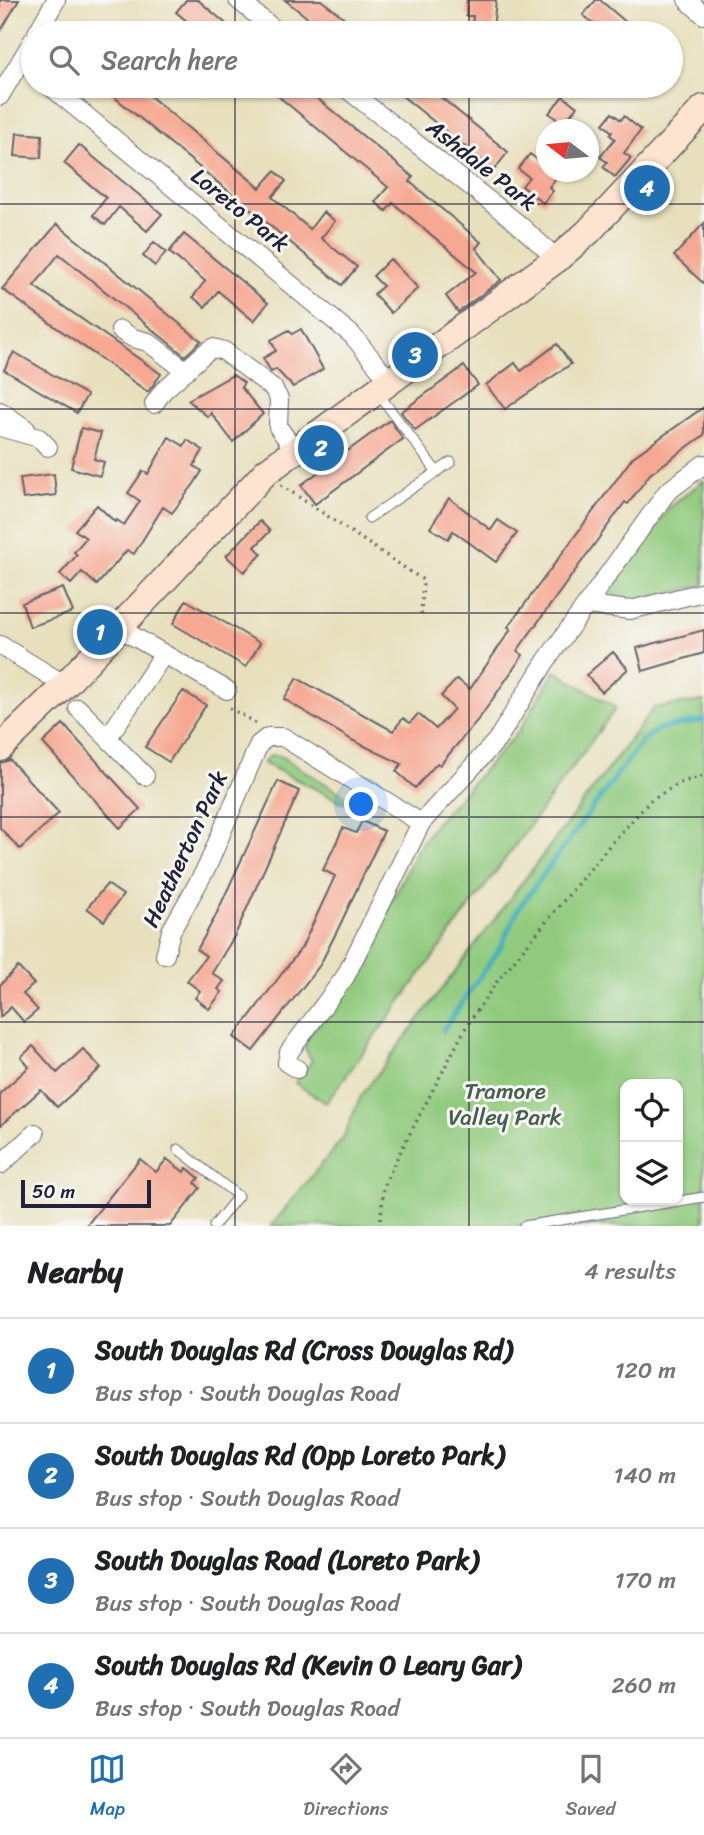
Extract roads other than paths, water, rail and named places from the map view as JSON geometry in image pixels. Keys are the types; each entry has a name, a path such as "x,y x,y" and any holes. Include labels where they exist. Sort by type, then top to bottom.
{"main road":[{"path":"0,748 72,696 119,628 266,472 456,336 557,259 588,232 704,108"}],"street":[{"path":"44,21 56,0"},
{"path":"238,0 264,21"},
{"path":"687,0 704,15"},
{"path":"0,96 21,73"},
{"name":"Loreto Park","path":"65,98 352,335 383,386"},
{"name":"Ashdale Park","path":"358,98 516,222 557,259"},
{"path":"120,330 133,338 148,342 186,371"},
{"path":"154,404 213,348 224,351 273,388 279,399 278,427 295,450"},
{"path":"0,411 43,443 0,427"},
{"path":"297,1069 287,1063 289,1052 345,977 421,823 497,740 546,661 667,492 704,464"},
{"path":"587,605 631,610 704,592"},
{"path":"119,628 164,654 227,698"},
{"path":"0,645 72,696 145,776"},
{"path":"109,736 164,654"},
{"name":"Heatherton Park","path":"165,955 171,930 207,867 259,744 268,737 283,737 421,823"},
{"path":"0,1165 35,1133"}],"lane":[{"path":"383,386 437,471"},
{"path":"369,518 451,462"},
{"path":"178,1149 238,1196 214,1226"},
{"path":"524,1226 704,1198"}],"waterway":[{"path":"443,1030 500,948 518,909 642,741 658,729 704,720"}],"place":[{"name":"South Douglas Rd (Kevin O Leary Gar)","path":"647,188"},
{"name":"South Douglas Road (Loreto Park)","path":"415,355"},
{"name":"South Douglas Rd (Opp Loreto Park)","path":"321,448"},
{"name":"South Douglas Rd (Cross Douglas Rd)","path":"100,632"}],"park label":[{"name":"Tramore Valley Park","path":"505,1104"}]}
